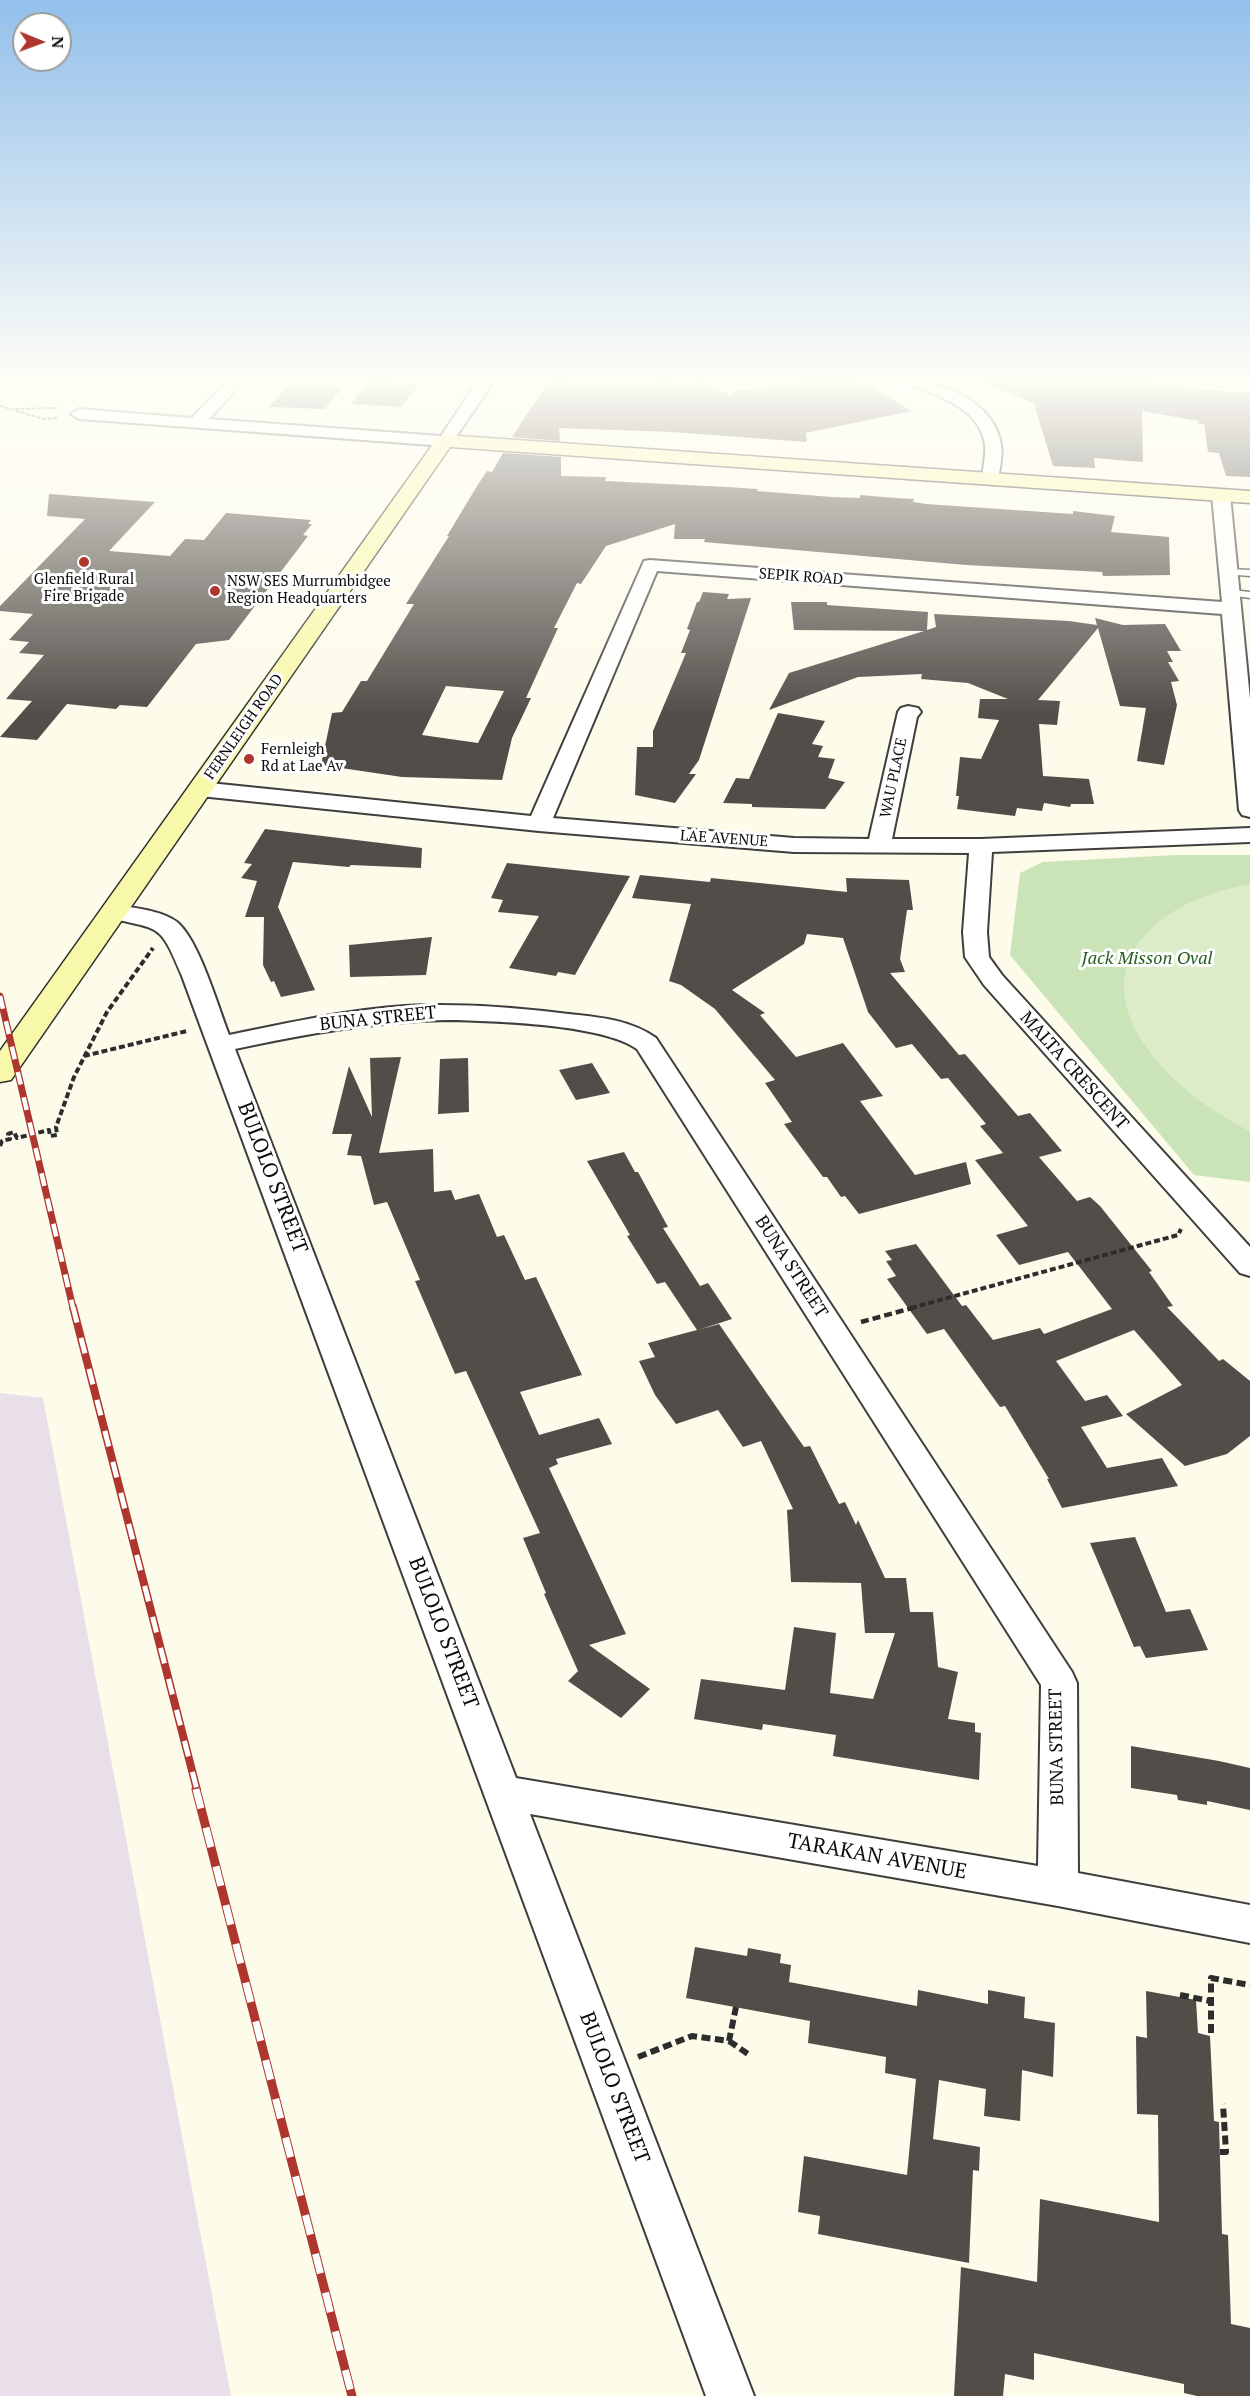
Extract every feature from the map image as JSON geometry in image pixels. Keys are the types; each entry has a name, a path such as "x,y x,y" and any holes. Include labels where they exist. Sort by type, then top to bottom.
{"street":[{"name":"FERNLEIGH ROAD","path":"0,1073 116,912 409,493"},
{"path":"1191,493 1250,497"},
{"path":"1221,495 1229,572 1238,599 1244,672 1250,810"},
{"name":"SEPIK ROAD","path":"539,824 650,566 1238,599"},
{"name":"WAU PLACE","path":"879,847 908,712 911,712"},
{"name":"LAE AVENUE","path":"200,789 539,824 794,845 981,846 1250,835"},
{"name":"MALTA CRESCENT","path":"981,846 975,932 977,957 993,980 1250,1266"},
{"path":"116,912 153,919 171,927"},
{"name":"BULOLO STREET","path":"171,927 177,935 207,1037 503,1793 730,2396"},
{"name":"BUNA STREET","path":"207,1037 431,1013 480,1013 626,1030 647,1044 1059,1683 1058,1888"},
{"name":"TARAKAN AVENUE","path":"503,1793 1058,1888 1250,1924"}],"lane":[{"path":"1229,572 1250,573"}],"path":[{"path":"0,1146 2,1141 10,1139 8,1134 14,1132 17,1138 49,1130 50,1136 57,1135 56,1127 84,1056 106,1012 171,927"},
{"path":"84,1056 207,1037"},
{"path":"832,1330 1178,1234 1187,1217 1201,1212"},
{"path":"1211,2033 1211,1978 1250,1985"},
{"path":"1180,1995 1210,2001"},
{"path":"729,2042 736,2007"},
{"path":"607,2069 692,2036 729,2042 751,2056"},
{"path":"1220,2152 1226,2152 1223,2104"}],"shaded area":[{"path":"0,1393 43,1398 231,2396 0,2396"}],"green space":[{"name":"Jack Misson Oval","path":"1177,855 1250,855 1250,1182 1194,1175 1010,955 1020,873 1043,862"},
{"path":"1250,884 1250,1131 1220,1115 1190,1093 1163,1068 1141,1039 1127,1008 1125,977 1136,946 1165,917 1205,896"}],"building":[{"path":"473,493 780,493 860,498 860,495 914,499 913,502 926,504 1073,514 1073,511 1115,516 1111,532 1169,537 1170,575 1103,576 1102,572 966,565 704,542 705,539 674,539 675,524 606,546 581,584 577,583 554,628 558,628 526,698 531,698 512,738 502,780 402,777 321,765 332,713 342,712 361,681 367,681 414,604 406,604 449,536 447,536","holes":["446,686 504,691 478,743 422,735"]},
{"path":"49,494 155,502 109,551 170,556 185,539 204,540 226,513 311,520 308,524 312,524 303,535 308,536 229,640 196,644 147,707 120,705 116,709 67,704 37,740 0,737 32,701 6,699 44,655 19,653 29,642 9,640 33,614 0,611 0,606 85,519 47,516"},
{"path":"703,592 729,594 727,599 751,598 699,760 689,774 696,774 675,803 635,795 637,747 653,747 653,731 686,653 681,653 690,630 687,629"},
{"path":"791,602 827,602 827,605 928,612 927,630 936,627 934,614 1069,621 1097,625 1095,618 1123,625 1165,624 1181,651 1167,651 1173,662 1168,662 1179,681 1171,682 1177,705 1164,765 1137,761 1146,708 1120,706 1098,628 1038,700 1060,701 1057,725 1039,724 1043,776 1089,779 1094,804 1071,804 1070,807 1044,803 1042,811 1017,808 1015,816 957,809 960,757 981,759 999,720 978,718 980,699 1008,699 968,683 921,679 922,674 858,677 769,710 789,673 924,631 794,630"},
{"path":"778,713 825,721 812,744 823,746 818,757 835,759 828,778 845,782 825,809 752,807 752,804 723,803 736,778 749,779"},
{"path":"265,829 422,848 421,868 351,865 349,867 293,862 278,907 315,990 281,997 263,965 264,917 245,917 257,881 241,878 252,864 244,863"},
{"path":"507,863 630,876 575,975 558,972 556,976 509,968 539,916 498,912 503,900 491,898"},
{"path":"640,875 710,882 711,878 847,892 846,878 909,880 913,910 907,910 900,959 905,972 890,973 959,1055 965,1054 1018,1116 1030,1113 1062,1151 1039,1157 1077,1201 1090,1197 1100,1206 1152,1271 1149,1272 1173,1306 1167,1307 1219,1361 1223,1359 1250,1381 1250,1436 1227,1454 1185,1466 1126,1414 1182,1385 1134,1330 1056,1361 1085,1401 1107,1395 1123,1416 1081,1427 1107,1468 1162,1458 1178,1486 1062,1508 1047,1479 1049,1479 1005,1406 1000,1407 944,1329 927,1334 887,1279 896,1276 886,1261 892,1260 885,1251 916,1244 962,1306 966,1305 993,1340 1040,1328 1044,1334 1112,1309 1068,1252 1019,1265 996,1235 1028,1226 975,1160 1003,1153 980,1126 986,1124 948,1078 941,1079 912,1044 896,1048 868,1012 843,938 807,934 804,944 732,990 765,1013 760,1015 796,1057 843,1043 883,1096 860,1101 915,1175 966,1162 971,1184 859,1214 845,1196 841,1197 827,1177 823,1177 784,1124 792,1122 765,1083 775,1080 715,1009 681,985 669,981 691,904 632,898"},
{"path":"432,937 426,975 350,977 349,945"},
{"path":"401,1057 379,1153 433,1149 434,1192 451,1190 455,1200 479,1194 497,1237 504,1235 525,1280 536,1277 582,1375 520,1392 539,1435 599,1418 612,1444 556,1459 558,1464 549,1468 626,1634 589,1645 650,1689 621,1718 568,1681 578,1671 544,1594 546,1593 523,1538 540,1533 466,1371 455,1374 415,1281 420,1280 387,1202 374,1205 361,1156 347,1155 352,1134 332,1134 349,1066 372,1117 370,1058"},
{"path":"468,1058 469,1112 438,1114 440,1059"},
{"path":"592,1063 610,1093 576,1100 559,1070"},
{"path":"624,1152 635,1172 638,1172 668,1227 663,1228 700,1286 708,1283 732,1319 698,1330 719,1324 804,1447 810,1446 839,1504 845,1502 856,1525 858,1520 885,1578 906,1578 910,1612 933,1612 938,1667 958,1672 948,1719 975,1723 975,1732 981,1733 979,1780 833,1756 836,1735 763,1724 762,1730 694,1719 701,1679 785,1690 794,1627 836,1633 830,1693 873,1699 895,1633 865,1633 861,1583 791,1582 787,1510 793,1509 761,1441 743,1447 718,1410 676,1424 655,1395 639,1361 655,1357 648,1343 697,1330 665,1282 657,1284 627,1236 630,1235 587,1161"},
{"path":"1135,1537 1166,1612 1190,1609 1208,1650 1146,1658 1140,1646 1134,1647 1090,1543"},
{"path":"1131,1746 1250,1768 1250,1810 1207,1801 1207,1805 1178,1800 1177,1795 1131,1788"},
{"path":"695,1947 747,1956 748,1948 781,1954 780,1963 791,1965 789,1982 917,2006 918,1990 988,2004 988,1990 1025,1997 1024,2018 1055,2023 1053,2077 1022,2070 1020,2121 984,2116 986,2089 939,2080 933,2139 980,2147 979,2171 973,2170 969,2263 818,2234 820,2216 798,2212 804,2156 907,2175 916,2079 885,2073 886,2057 808,2043 810,2021 686,1998"},
{"path":"1146,1991 1196,2000 1198,2033 1210,2036 1214,2121 1219,2122 1222,2234 1228,2235 1231,2324 1250,2328 1250,2396 1197,2396 1184,2393 1184,2384 1034,2353 1034,2380 1005,2374 1003,2396 954,2396 961,2267 1037,2282 1040,2199 1159,2222 1158,2115 1137,2114 1136,2036 1147,2038"}],"railway":[{"path":"0,996 73,1308"},
{"path":"73,1307 197,1790"},
{"path":"196,1789 352,2396"}],"place":[{"name":"Glenfield Rural Fire Brigade","path":"84,562"},
{"name":"NSW SES Murrumbidgee Region Headquarters","path":"215,591"},
{"name":"Fernleigh Rd at Lae Av","path":"249,759"}]}
